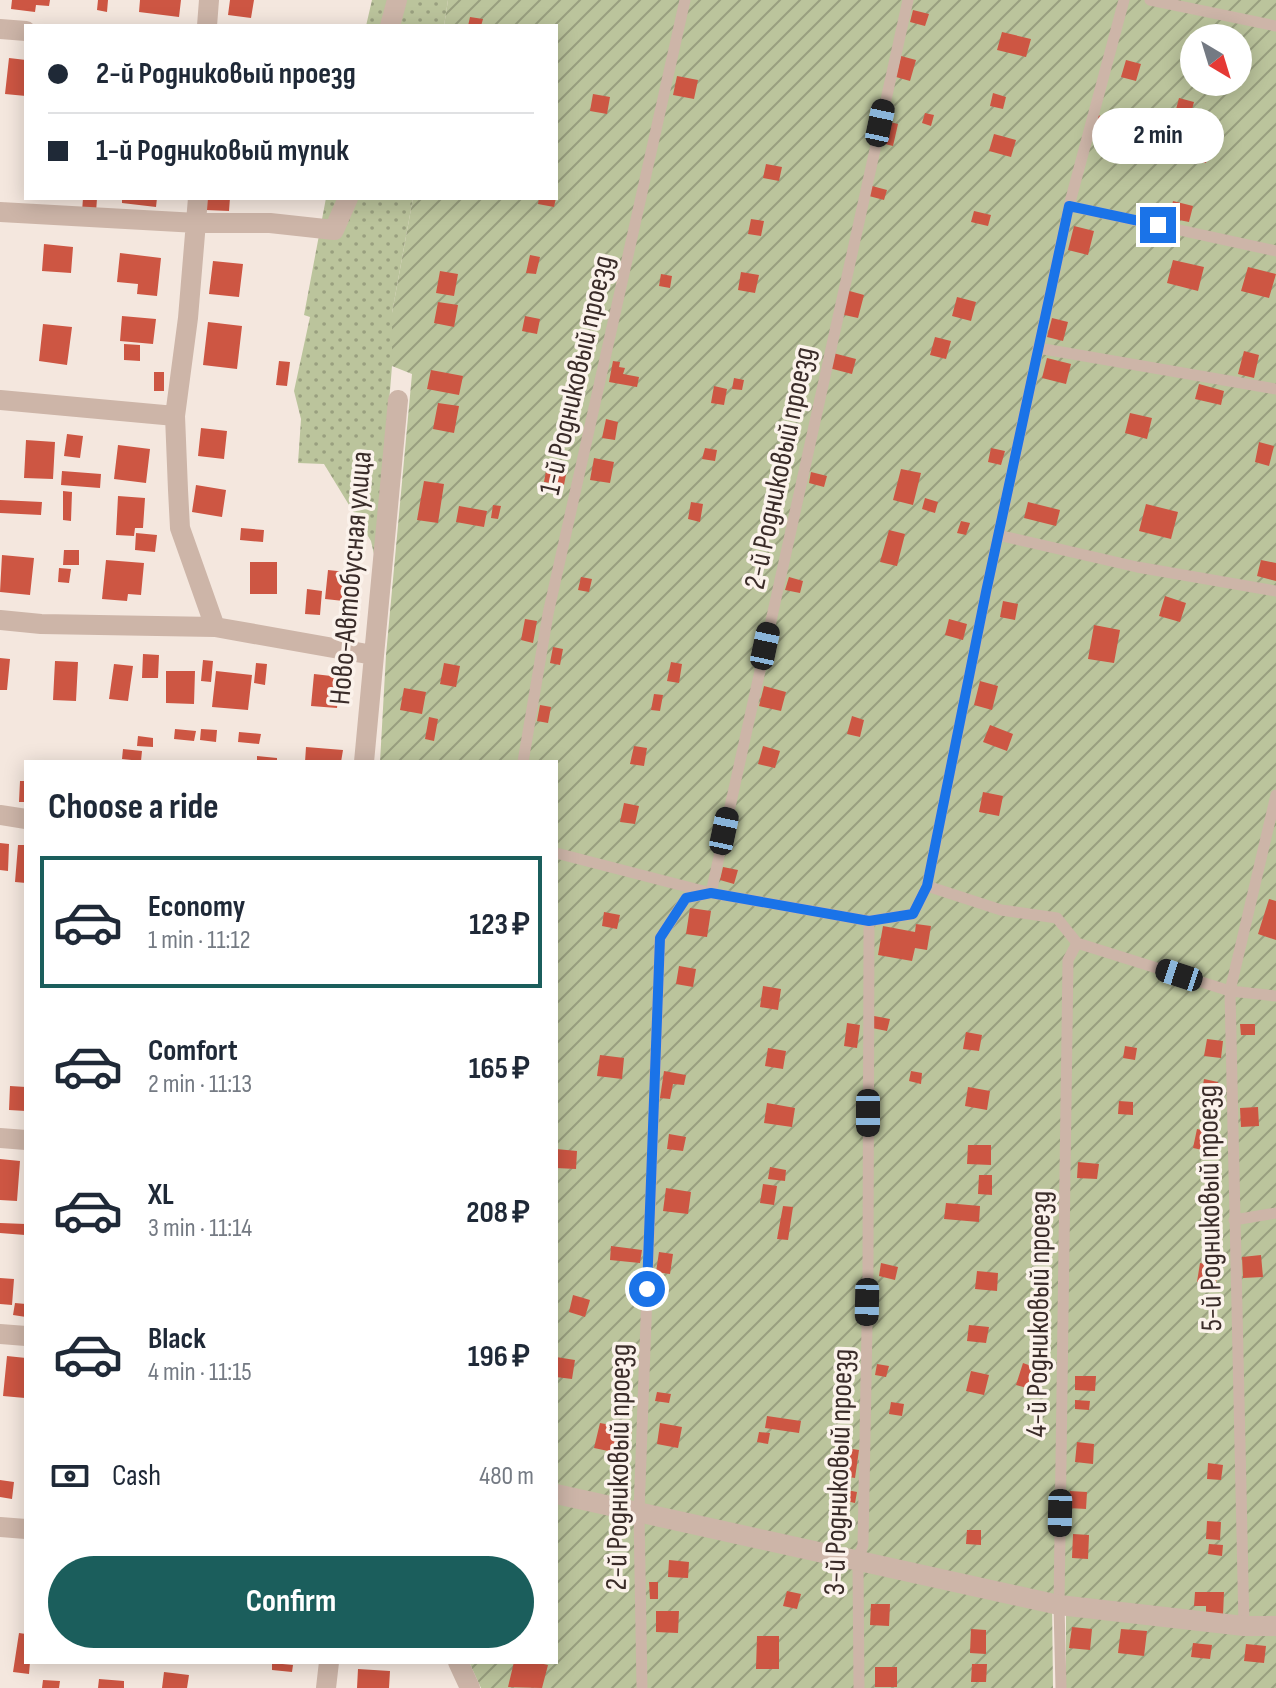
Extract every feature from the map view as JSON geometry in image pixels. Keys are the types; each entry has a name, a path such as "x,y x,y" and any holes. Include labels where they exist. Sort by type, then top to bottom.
{"street":[{"path":"207,24 209,0"},
{"path":"391,24 397,0"},
{"path":"0,29 24,31"},
{"path":"198,200 175,416 180,528 215,627"},
{"path":"0,212 197,223 270,223 334,230 347,200"},
{"path":"0,400 175,416"},
{"name":"Ново-Автобусная улица","path":"364,760 398,400"},
{"path":"0,620 41,624 215,627 373,655"},
{"path":"0,815 24,819"},
{"path":"0,1138 24,1140"},
{"path":"0,1334 24,1336"},
{"path":"558,1494 1059,1605 1244,1626 1276,1626"},
{"path":"0,1527 24,1529"},
{"path":"326,1688 329,1664"},
{"path":"459,1664 470,1688"}],"lane":[{"name":"1-й Родниковый проезд","path":"523,760 548,614 685,0"},
{"name":"2-й Родниковый проезд","path":"642,1688 639,1512 660,938 686,898 711,893 908,0"},
{"path":"558,854 711,893 869,921 913,914 927,886 1069,206 1124,0"},
{"path":"1150,0 1276,26"},
{"path":"1069,206 1276,251"},
{"path":"1038,348 1276,389"},
{"path":"998,535 1137,567 1276,591"},
{"name":"5-й Родниковый проезд","path":"1244,1626 1230,991 1276,795"},
{"path":"927,886 1001,910 1057,918 1077,943 1230,991 1276,996"},
{"name":"3-й Родниковый проезд","path":"859,1688 858,1561 863,1545 867,1348 869,921"},
{"name":"4-й Родниковый проезд","path":"1061,1688 1059,1605 1068,960 1077,943"},
{"path":"1234,1220 1276,1213"}],"green space":[{"path":"372,0 448,0 444,24 366,24"},
{"path":"448,0 1276,0 1276,1622 1052,1598 1053,1688 481,1688 470,1664 558,1664 558,760 380,760 386,655 412,374 392,366 392,313 413,200 558,200 558,24 444,24"},
{"path":"326,200 413,200 392,313 392,366 376,563 371,541 324,464 298,463 301,419 294,391 310,317 304,315"},
{"path":"1066,1615 1276,1633 1276,1688 1066,1688"}],"building":[{"path":"12,0 50,0 49,6 36,5 35,12 11,9"},
{"path":"98,0 108,0 107,12 97,10"},
{"path":"140,0 181,0 179,17 139,12"},
{"path":"230,0 254,0 251,18 228,15"},
{"path":"913,10 929,14 925,26 910,22"},
{"path":"470,17 483,19 482,24 468,24"},
{"path":"1002,32 1031,39 1026,57 997,50"},
{"path":"901,56 916,60 910,81 896,77"},
{"path":"9,58 24,60 24,96 5,94"},
{"path":"1126,60 1141,64 1136,81 1121,77"},
{"path":"677,76 698,80 694,99 673,95"},
{"path":"993,93 1006,97 1003,109 990,106"},
{"path":"593,94 610,97 607,114 590,111"},
{"path":"1179,98 1194,102 1189,121 1174,117"},
{"path":"925,113 934,115 931,126 922,123"},
{"path":"1097,115 1121,121 1117,134 1105,131 1102,141 1091,138"},
{"path":"886,121 898,124 893,146 881,143"},
{"path":"994,134 1016,140 1011,157 989,151"},
{"path":"1191,138 1211,143 1206,163 1186,158"},
{"path":"766,164 782,167 779,181 763,178"},
{"path":"872,186 887,190 884,200 869,196"},
{"path":"83,200 97,200 96,213 82,212"},
{"path":"122,200 157,200 156,207 122,203"},
{"path":"207,200 230,200 229,211 206,210"},
{"path":"539,200 556,200 554,207 538,204"},
{"path":"1173,201 1193,206 1189,222 1169,218"},
{"path":"974,211 991,215 988,226 971,222"},
{"path":"751,219 764,221 761,236 748,234"},
{"path":"1074,226 1094,231 1088,255 1068,250"},
{"path":"44,244 73,247 71,273 42,271"},
{"path":"120,253 161,258 157,296 137,294 138,284 117,282"},
{"path":"530,255 540,257 536,274 526,273"},
{"path":"1173,260 1204,267 1198,291 1167,283"},
{"path":"213,261 243,264 239,297 209,294"},
{"path":"1248,267 1276,274 1269,298 1241,291"},
{"path":"440,271 458,274 454,296 436,293"},
{"path":"741,272 759,275 755,293 738,290"},
{"path":"661,274 672,276 670,288 659,286"},
{"path":"846,290 864,295 858,318 840,314"},
{"path":"957,297 976,302 971,321 952,316"},
{"path":"438,302 458,305 454,327 434,323"},
{"path":"122,316 156,319 153,344 120,341"},
{"path":"525,316 540,319 537,334 522,331"},
{"path":"1052,318 1068,322 1063,341 1047,337"},
{"path":"208,322 242,326 237,369 203,365"},
{"path":"43,324 72,327 67,365 39,361"},
{"path":"935,337 951,341 946,359 930,355"},
{"path":"124,344 140,345 140,361 124,360"},
{"path":"1244,351 1259,355 1254,378 1238,374"},
{"path":"833,353 856,359 852,374 829,368"},
{"path":"1047,358 1071,364 1066,384 1042,378"},
{"path":"279,361 290,362 287,386 276,385"},
{"path":"613,361 620,362 619,367 625,368 623,374 639,377 637,387 609,382"},
{"path":"431,370 463,376 459,395 427,389"},
{"path":"154,372 164,372 164,391 154,391"},
{"path":"734,378 744,380 742,390 732,389"},
{"path":"1199,384 1224,391 1221,405 1195,399"},
{"path":"714,386 727,389 724,405 711,403"},
{"path":"438,403 459,406 454,433 433,429"},
{"path":"1130,413 1152,418 1147,439 1125,433"},
{"path":"606,419 618,422 615,440 602,438"},
{"path":"201,428 227,431 224,459 198,456"},
{"path":"67,434 83,436 80,458 64,456"},
{"path":"26,440 55,442 53,479 24,478"},
{"path":"1259,442 1274,446 1269,466 1255,462"},
{"path":"118,445 150,449 146,483 114,479"},
{"path":"705,448 717,450 715,461 702,459"},
{"path":"991,448 1005,451 1001,465 988,462"},
{"path":"594,458 614,462 610,483 590,480"},
{"path":"548,460 568,464 564,485 544,482"},
{"path":"901,469 921,473 913,505 893,500"},
{"path":"62,471 101,474 100,488 61,485"},
{"path":"811,472 827,476 824,487 809,483"},
{"path":"424,481 444,484 438,523 417,520"},
{"path":"196,485 226,490 222,517 192,512"},
{"path":"63,491 72,492 71,521 63,520"},
{"path":"118,496 145,498 143,528 135,528 134,536 116,535"},
{"path":"925,498 938,502 935,513 922,509"},
{"path":"0,500 42,502 41,515 0,513"},
{"path":"691,502 703,504 700,522 688,519"},
{"path":"1028,502 1060,510 1056,526 1024,518"},
{"path":"1146,504 1178,512 1171,539 1139,531"},
{"path":"493,505 501,506 498,519 491,518"},
{"path":"459,506 487,511 484,527 456,522"},
{"path":"961,521 970,523 966,535 957,533"},
{"path":"241,528 264,530 263,542 240,540"},
{"path":"889,530 905,534 897,566 880,562"},
{"path":"136,533 157,535 155,552 135,550"},
{"path":"64,550 79,550 79,565 63,565"},
{"path":"2,555 34,558 30,595 0,592"},
{"path":"106,560 144,563 141,595 128,594 127,601 102,599"},
{"path":"1261,560 1276,563 1276,581 1257,576"},
{"path":"250,562 277,562 277,594 250,594"},
{"path":"59,568 71,569 69,583 58,582"},
{"path":"328,570 356,573 353,602 325,599"},
{"path":"581,577 592,579 589,592 578,590"},
{"path":"789,577 803,581 800,593 785,590"},
{"path":"307,589 322,591 320,615 305,614"},
{"path":"1165,596 1186,603 1180,622 1159,616"},
{"path":"1003,601 1018,604 1015,620 1000,617"},
{"path":"525,619 537,621 533,643 521,640"},
{"path":"949,619 967,624 963,640 945,635"},
{"path":"1094,625 1120,630 1114,663 1088,659"},
{"path":"553,647 563,649 560,665 550,663"},
{"path":"143,654 159,655 158,678 142,678"},
{"path":"0,658 10,659 7,690 0,690"},
{"path":"203,660 213,661 211,682 201,681"},
{"path":"55,661 78,662 76,701 53,700"},
{"path":"671,662 682,664 679,683 667,681"},
{"path":"256,663 267,664 265,685 254,683"},
{"path":"444,663 460,666 456,687 440,684"},
{"path":"114,664 133,666 128,701 109,699"},
{"path":"166,671 195,671 194,704 166,703"},
{"path":"216,671 252,675 248,710 212,707"},
{"path":"314,674 340,677 337,708 311,706"},
{"path":"980,681 998,686 992,710 974,705"},
{"path":"764,686 786,692 781,711 759,706"},
{"path":"404,688 426,692 422,714 400,710"},
{"path":"654,694 663,695 660,711 651,710"},
{"path":"540,705 551,707 548,723 537,721"},
{"path":"852,716 864,720 860,737 847,734"},
{"path":"429,717 438,719 434,741 425,739"},
{"path":"990,725 1013,734 1007,751 983,742"},
{"path":"175,729 196,731 194,741 174,739"},
{"path":"201,729 217,730 216,742 200,740"},
{"path":"239,732 261,734 259,744 238,742"},
{"path":"138,736 153,738 153,747 137,746"},
{"path":"634,746 647,748 644,766 630,764"},
{"path":"763,746 780,751 775,768 758,764"},
{"path":"306,747 343,750 341,760 305,760"},
{"path":"123,749 142,751 141,760 122,759"},
{"path":"257,756 277,758 277,760 257,760"},
{"path":"20,781 24,781 24,802 19,802"},
{"path":"983,792 1003,796 999,816 979,812"},
{"path":"624,803 639,806 635,824 620,822"},
{"path":"0,843 9,844 8,871 0,870"},
{"path":"18,845 24,845 24,883 15,882"},
{"path":"723,867 738,870 734,884 720,880"},
{"path":"1269,899 1276,901 1276,940 1258,934"},
{"path":"690,908 711,911 707,937 686,934"},
{"path":"604,912 620,915 617,929 602,926"},
{"path":"916,924 931,926 927,950 915,948 912,961 878,955 883,926 915,932"},
{"path":"679,966 696,969 693,987 676,984"},
{"path":"763,986 781,989 778,1010 760,1007"},
{"path":"874,1016 890,1019 887,1031 872,1028"},
{"path":"847,1023 860,1025 857,1048 844,1046"},
{"path":"1240,1024 1255,1024 1255,1035 1241,1035"},
{"path":"966,1032 982,1035 979,1051 963,1049"},
{"path":"1207,1039 1223,1041 1221,1058 1204,1056"},
{"path":"1125,1046 1137,1048 1135,1060 1123,1058"},
{"path":"768,1048 786,1051 783,1069 765,1066"},
{"path":"600,1055 624,1058 622,1079 597,1076"},
{"path":"664,1071 686,1075 684,1085 673,1084 670,1099 660,1098"},
{"path":"911,1071 922,1073 921,1084 909,1081"},
{"path":"1204,1079 1218,1082 1215,1099 1201,1097"},
{"path":"10,1086 24,1087 24,1111 9,1110"},
{"path":"968,1087 990,1091 987,1110 965,1106"},
{"path":"1119,1101 1133,1102 1133,1115 1118,1114"},
{"path":"767,1103 795,1108 792,1127 764,1123"},
{"path":"1258,1107 1259,1126 1241,1127 1240,1108"},
{"path":"1197,1129 1216,1133 1212,1152 1193,1148"},
{"path":"669,1134 686,1137 683,1151 667,1149"},
{"path":"968,1145 991,1145 991,1165 967,1164"},
{"path":"558,1149 577,1151 576,1169 558,1168"},
{"path":"0,1159 20,1161 17,1201 0,1200"},
{"path":"1078,1162 1099,1164 1097,1179 1077,1178"},
{"path":"770,1167 786,1170 785,1181 768,1179"},
{"path":"979,1175 992,1175 992,1195 978,1194"},
{"path":"763,1184 777,1186 774,1205 760,1203"},
{"path":"666,1188 691,1192 688,1214 663,1211"},
{"path":"946,1203 980,1206 979,1222 944,1219"},
{"path":"783,1206 793,1207 788,1240 777,1239"},
{"path":"0,1223 24,1224 24,1235 0,1233"},
{"path":"611,1246 642,1250 640,1263 610,1260"},
{"path":"659,1252 673,1254 670,1274 656,1272"},
{"path":"1261,1255 1263,1277 1243,1278 1242,1257"},
{"path":"881,1263 898,1267 895,1280 879,1276"},
{"path":"1200,1263 1218,1266 1216,1284 1197,1282"},
{"path":"977,1271 998,1273 997,1291 975,1289"},
{"path":"0,1278 14,1279 12,1305 0,1304"},
{"path":"573,1295 590,1300 585,1317 569,1312"},
{"path":"15,1303 24,1304 24,1317 13,1315"},
{"path":"969,1325 989,1327 986,1343 967,1341"},
{"path":"7,1356 24,1358 24,1398 3,1396"},
{"path":"558,1357 575,1360 572,1379 558,1377"},
{"path":"1023,1363 1034,1367 1027,1388 1016,1385"},
{"path":"877,1364 889,1366 886,1377 875,1375"},
{"path":"971,1371 989,1375 984,1395 966,1391"},
{"path":"1075,1376 1096,1376 1095,1391 1075,1390"},
{"path":"657,1392 671,1394 669,1403 655,1401"},
{"path":"1075,1400 1090,1401 1089,1410 1075,1409"},
{"path":"891,1402 904,1404 902,1416 889,1414"},
{"path":"767,1416 801,1421 799,1433 765,1428"},
{"path":"600,1423 632,1429 627,1455 594,1448"},
{"path":"660,1423 682,1427 678,1448 657,1444"},
{"path":"759,1432 770,1433 768,1444 757,1442"},
{"path":"1077,1442 1094,1444 1093,1464 1075,1462"},
{"path":"839,1447 859,1450 855,1478 835,1475"},
{"path":"1208,1463 1223,1465 1221,1480 1207,1479"},
{"path":"0,1480 14,1482 12,1499 0,1497"},
{"path":"847,1490 857,1492 855,1503 846,1501"},
{"path":"1070,1491 1087,1492 1086,1509 1069,1508"},
{"path":"1207,1521 1221,1522 1220,1540 1206,1539"},
{"path":"967,1530 981,1530 981,1545 966,1544"},
{"path":"1073,1534 1089,1535 1088,1559 1072,1558"},
{"path":"1209,1544 1223,1545 1222,1556 1208,1554"},
{"path":"669,1560 689,1562 688,1578 668,1577"},
{"path":"649,1582 658,1582 658,1599 650,1599"},
{"path":"787,1591 801,1594 797,1609 783,1606"},
{"path":"1195,1592 1224,1592 1223,1615 1206,1615 1206,1606 1194,1606"},
{"path":"871,1604 890,1604 889,1626 870,1625"},
{"path":"656,1611 679,1611 678,1633 656,1632"},
{"path":"1072,1627 1092,1629 1090,1650 1069,1648"},
{"path":"971,1629 986,1630 986,1654 970,1653"},
{"path":"1121,1629 1147,1631 1144,1656 1118,1653"},
{"path":"19,1633 24,1634 24,1664 30,1664 29,1674 13,1672"},
{"path":"757,1636 779,1636 779,1669 756,1669"},
{"path":"1193,1643 1212,1645 1210,1659 1191,1657"},
{"path":"1246,1644 1266,1646 1264,1663 1244,1661"},
{"path":"272,1664 293,1665 292,1672 272,1670"},
{"path":"514,1664 548,1665 542,1688 508,1687"},
{"path":"972,1664 987,1664 986,1682 971,1682"},
{"path":"875,1667 897,1667 897,1687 875,1687"},
{"path":"358,1669 390,1671 389,1688 357,1688"},
{"path":"164,1672 189,1675 187,1688 162,1688"},
{"path":"99,1679 124,1681 124,1688 98,1688"},
{"path":"43,1680 60,1681 59,1688 42,1688"}],"route":[{"path":"647,1289 660,938 686,898 711,893 869,921 913,914 927,886 1069,206 1158,225"}]}
